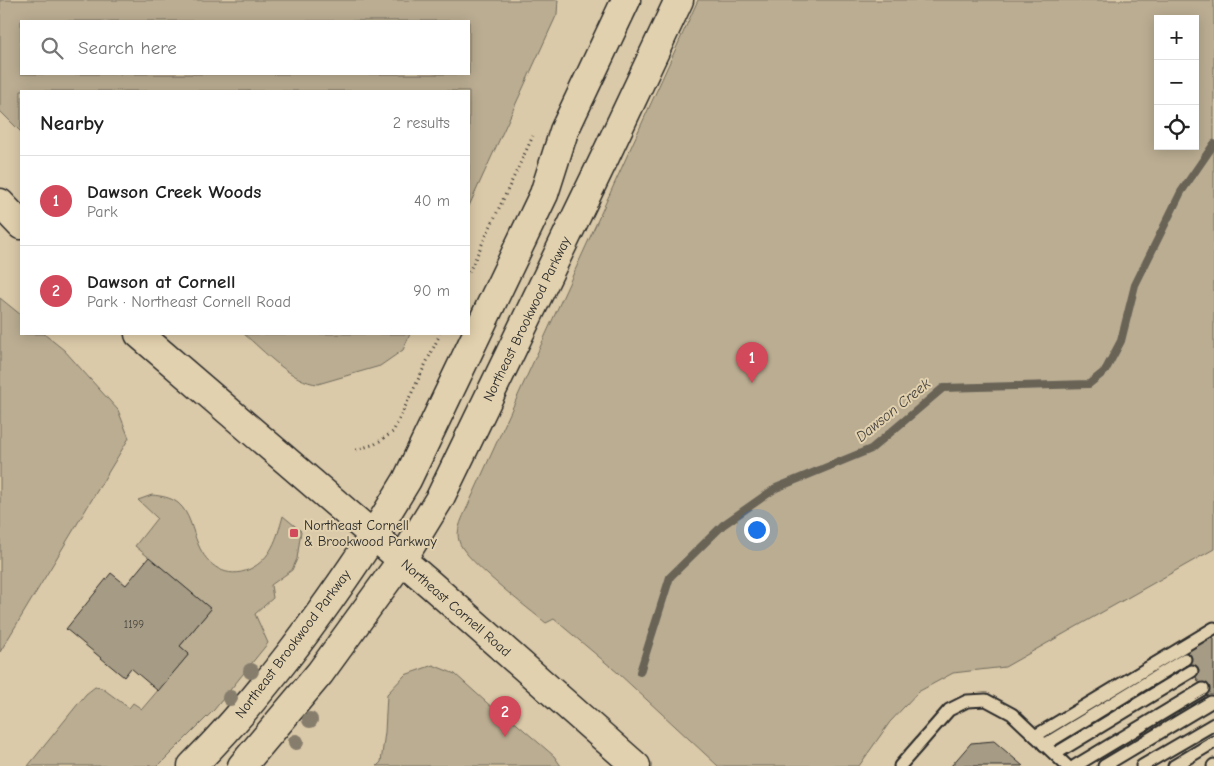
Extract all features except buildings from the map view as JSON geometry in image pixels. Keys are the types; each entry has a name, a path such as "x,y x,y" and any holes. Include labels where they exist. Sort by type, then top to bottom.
{"main road":[{"name":"Northeast Brookwood Parkway","path":"192,766 219,739 257,695 336,592 407,480 544,194 564,131 626,0"},
{"name":"Northeast Brookwood Parkway","path":"242,766 320,672 402,560 440,498 605,157 678,0"},
{"path":"0,203 20,223"},
{"name":"Northeast Cornell Road","path":"140,335 402,560 636,766"}],"lane":[{"path":"1035,736 1214,628"},
{"path":"1044,745 1185,658"},
{"path":"1055,754 1192,671"},
{"path":"1075,766 1203,689"},
{"path":"900,766 949,710 967,701 986,700 1012,714 1067,766"},
{"path":"1104,766 1211,702"},
{"path":"1142,766 1214,724"},
{"path":"1174,766 1214,742"}],"path":[{"path":"356,450 375,444 393,432 440,335"}],"shaded area":[{"path":"0,0 558,0 557,14 470,204 470,90 20,90 20,131 0,111"},
{"path":"698,0 1214,0 1214,549 1005,667 953,673 918,692 890,722 859,766 718,766 618,673 554,619 546,623 498,584 463,549 458,537 459,526"},
{"path":"0,298 20,314 20,335 45,335 64,350 118,410 129,438 0,652"},
{"path":"245,335 410,335 403,350 380,366 318,384 299,378 269,357"},
{"path":"152,495 172,499 182,507 202,552 212,564 226,572 242,572 263,560 272,547 283,516 301,531 297,559 292,570 271,585 273,598 255,614 268,643 214,710 158,766 28,766 86,694 95,687 102,688 129,708 133,703 142,709 189,654 180,646 211,609 135,546 157,518 138,500"},
{"path":"433,665 455,674 506,720 510,718 554,756 561,766 377,766 381,762 387,694 405,675"}],"waterway":[{"name":"Dawson Creek","path":"640,672 670,577 723,525 776,488 871,449 943,388 1089,384 1105,371 1121,341 1135,285 1181,192 1214,144"}],"place":[{"name":"Dawson Creek Woods","path":"752,383"},
{"name":"Northeast Cornell & Brookwood Parkway","path":"294,533"},
{"name":"Dawson at Cornell","path":"505,737"}]}
